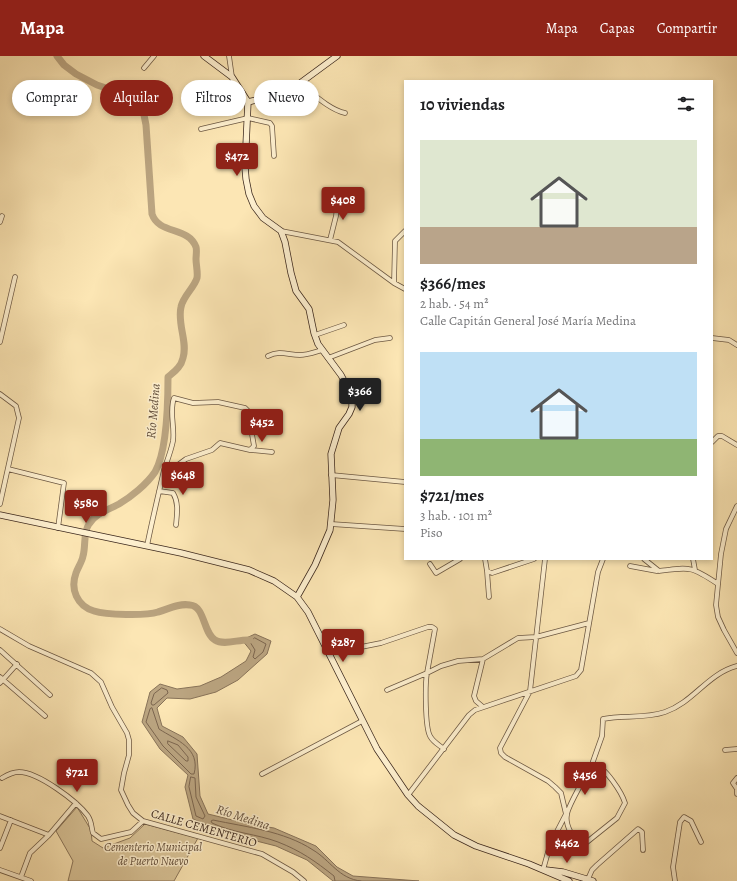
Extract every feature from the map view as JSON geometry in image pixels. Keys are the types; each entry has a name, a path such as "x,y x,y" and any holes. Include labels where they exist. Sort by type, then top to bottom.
{"main road":[{"path":"204,56 234,80"},
{"path":"305,80 337,56"},
{"path":"246,98 248,102 248,118 245,167 249,194 254,206 263,218 280,231 285,242 296,292 309,309 315,335 322,350 341,375 352,396 352,407 350,414 339,428 330,454 333,500 331,524 315,565 297,597"},
{"path":"248,102 254,100"},
{"path":"0,515 181,553 249,570 274,581 297,597 308,612 377,749 408,795 426,814 454,835 476,846 569,881"},
{"path":"543,870 552,869 590,880"}],"street":[{"path":"144,68 154,56"},
{"path":"230,56 232,77"},
{"path":"319,98 332,107 345,113"},
{"path":"202,129 248,118 270,123 272,126 274,156"},
{"path":"330,240 336,216 338,198"},
{"path":"0,222 2,216"},
{"path":"280,231 330,240 345,246 394,283 404,288"},
{"path":"394,283 394,241 404,232"},
{"path":"0,342 15,277"},
{"path":"315,335 344,325"},
{"path":"328,358 375,340 390,338"},
{"path":"713,338 729,340 737,345"},
{"path":"268,356 282,352 298,355 322,350"},
{"path":"0,394 13,402 19,414 19,422 0,504"},
{"path":"146,546 172,443 174,432 172,403 174,398 193,404 218,402 245,408 248,411 254,446 250,450"},
{"path":"713,441 718,436 722,436 737,445"},
{"path":"163,476 186,459 212,450 220,443 250,450 272,452"},
{"path":"8,469 64,483 58,528"},
{"path":"331,475 404,482"},
{"path":"159,491 173,493 177,507 176,525"},
{"path":"737,506 726,529 716,605 718,617 737,653"},
{"path":"331,524 404,529"},
{"path":"430,564 434,572 438,573 458,560"},
{"path":"485,560 489,597"},
{"path":"487,571 492,573 531,560"},
{"path":"545,560 530,691 500,748 501,753 555,787 560,793 568,825 574,839 582,843 586,842 617,818 625,806 624,798 601,767 594,765 591,766"},
{"path":"408,795 469,715 475,710 580,674 598,572 603,560"},
{"path":"645,560 659,571"},
{"path":"693,560 695,570"},
{"path":"630,566 659,571 679,568 695,570 718,584"},
{"path":"387,690 441,666 458,661 483,659 518,638 536,637 590,623"},
{"path":"329,654 348,645 361,647 381,643 432,627 435,629 425,682 428,734 434,742 444,749"},
{"name":"CALLE CEMENTERIO","path":"0,629 29,646 91,673 101,682 112,707 127,732 129,740 129,755 121,790 133,813 143,821 262,854 293,872 304,881"},
{"path":"0,650 50,695"},
{"path":"483,659 474,696 476,701 483,707"},
{"path":"0,683 2,678 17,664"},
{"path":"543,870 550,845 591,766 602,736 603,720 665,712 682,704 693,696 717,674 725,669 737,666"},
{"path":"2,678 45,716"},
{"path":"262,774 362,721"},
{"path":"725,750 737,749"},
{"path":"2,778 13,773 25,773 56,789 76,802 88,816 92,824 92,831 94,835 100,839 131,832 143,821"},
{"path":"737,778 733,784 737,789 737,794"},
{"path":"21,877 30,853 49,835 76,802"},
{"path":"0,816 49,835"},
{"path":"675,881 673,866 680,822 684,817 691,821 701,842"},
{"path":"0,848 11,820"},
{"path":"590,880 592,870 638,829 642,832 643,850"},
{"path":"0,870 31,881"}],"green space":[{"name":"Cementerio Municipal de Puerto Nuevo","path":"77,807 91,830 92,841 103,848 130,838 145,824 198,838 174,881 68,881 73,861 56,831"}],"water":[{"path":"255,634 271,641 267,654 238,680 216,692 190,699 167,698 157,708 162,726 183,737 197,754 200,796 208,814 249,824 274,828 316,846 337,867 353,876 419,881 333,881 307,860 276,846 225,833 193,819 185,787 188,775 160,749 142,722 150,692 160,684 177,689 200,686 221,677 246,661 251,651 242,640"}],"waterway":[{"name":"Río Medina","path":"57,56 64,65 76,74 97,85 106,88 120,89 135,98 143,110 146,125 152,214 156,221 161,225 187,236 192,240 196,247 197,273 196,282 184,299 181,307 180,320 184,339 184,352 179,366 168,377 166,426 159,463 152,477 138,490 129,498 99,514 87,527 84,552 74,579 76,596 88,609 107,613 145,614 178,606 190,605 199,610 208,632 215,640 219,642 250,640"}]}
